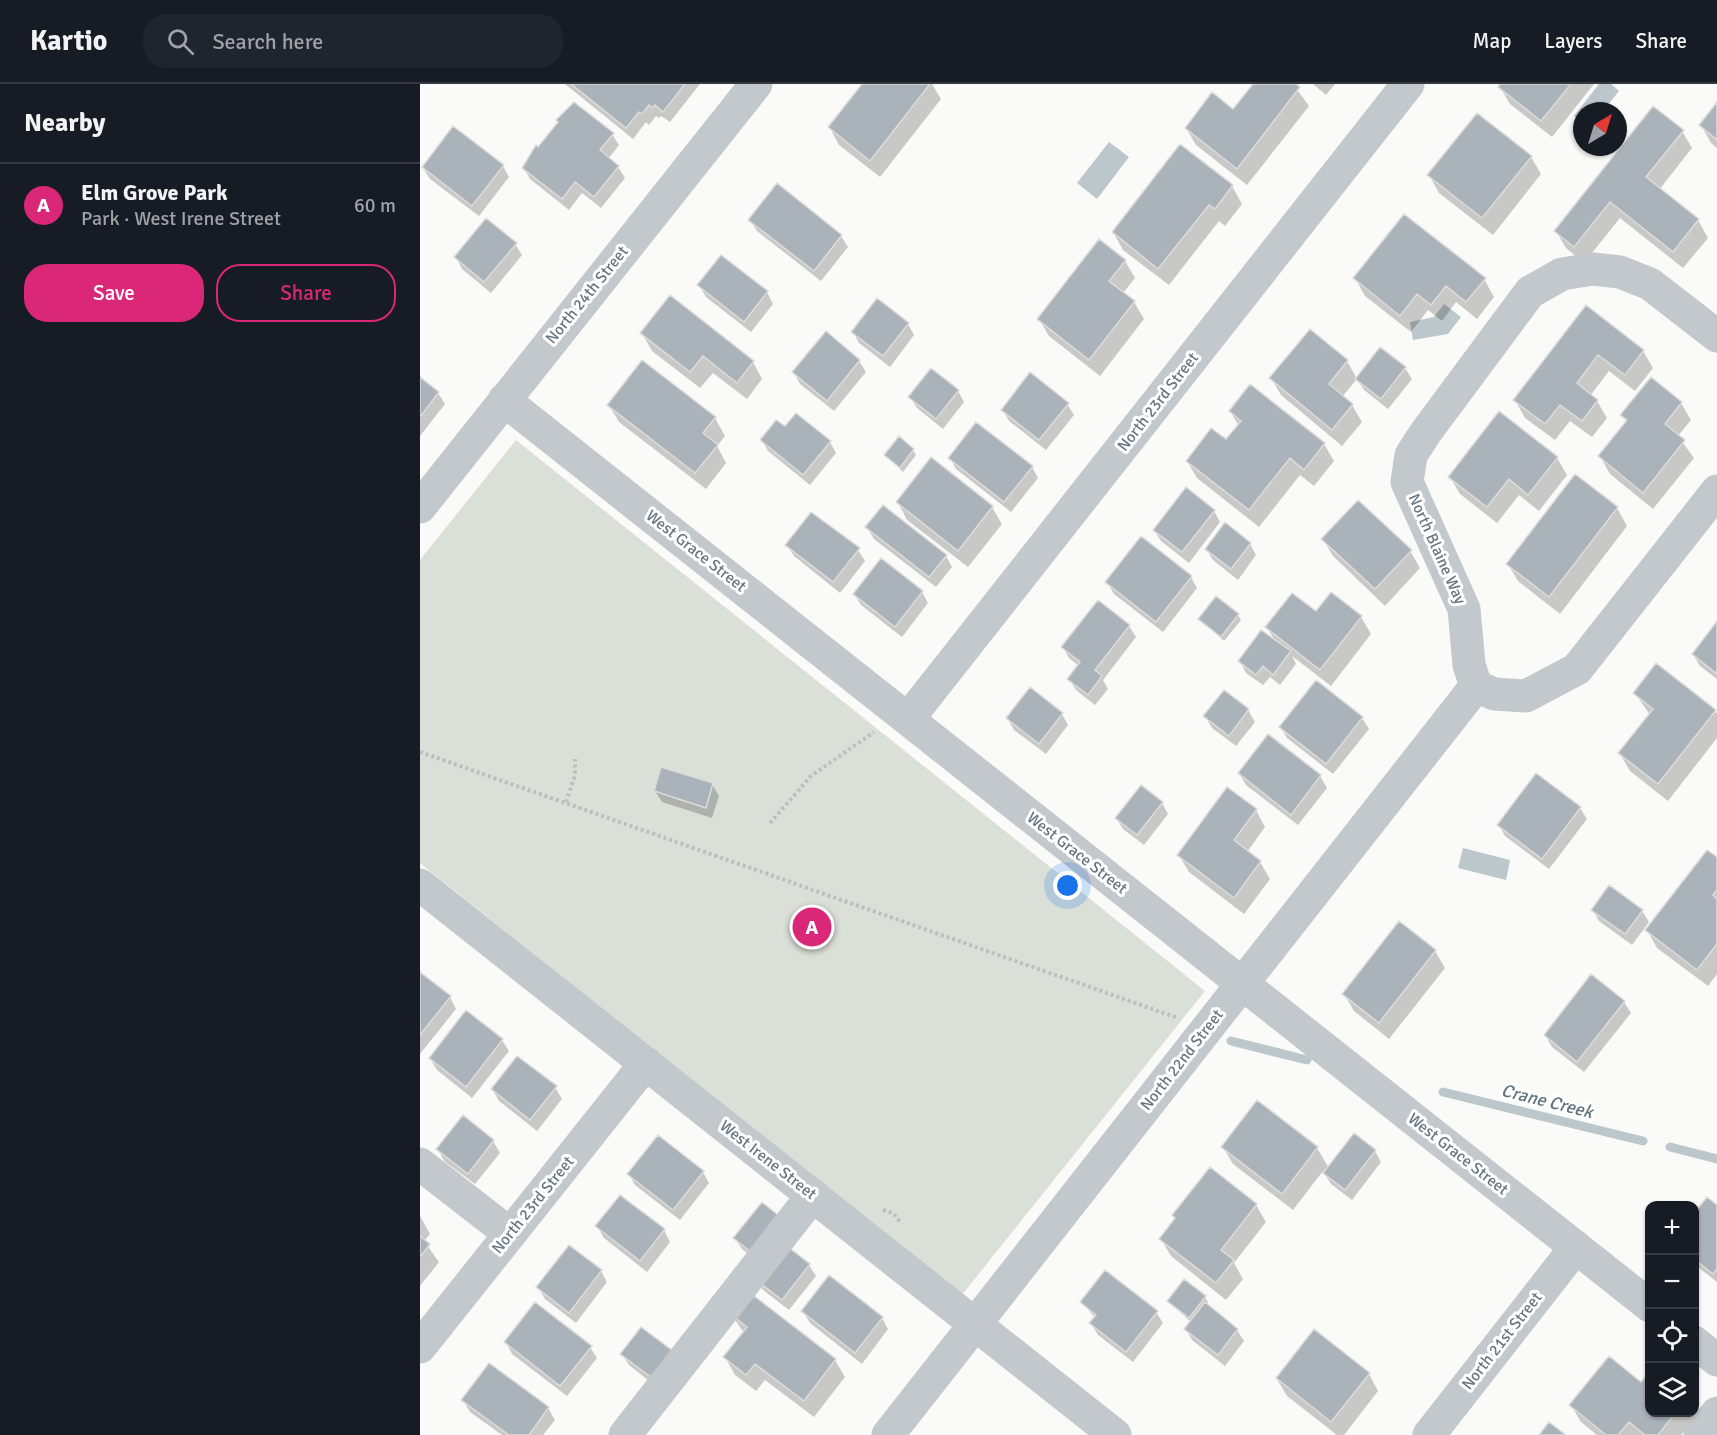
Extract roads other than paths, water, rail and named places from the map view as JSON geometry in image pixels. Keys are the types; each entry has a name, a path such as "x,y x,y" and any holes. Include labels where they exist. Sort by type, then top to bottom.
{"street":[{"name":"North 24th Street","path":"420,507 756,84"},
{"name":"North 23rd Street","path":"908,719 1408,84"},
{"name":"North Blaine Way","path":"1476,686 1469,665 1464,609 1407,482 1411,455 1426,432 1530,292 1562,274 1593,269 1620,272 1650,284 1717,336"},
{"name":"West Grace Street","path":"504,400 1645,1302"},
{"path":"1476,686 1494,694 1526,696 1577,669 1717,491"},
{"name":"North 22nd Street","path":"888,1435 1476,686"},
{"name":"West Irene Street","path":"420,885 1114,1435"},
{"name":"North 23rd Street","path":"420,1347 646,1063"},
{"path":"420,1164 510,1234"},
{"path":"624,1435 813,1195"},
{"name":"North 21st Street","path":"1429,1435 1576,1247"},
{"path":"1699,1345 1717,1359"},
{"path":"1700,1435 1717,1413"}],"waterway":[{"name":"Crane Creek","path":"1231,1041 1307,1060"},
{"name":"Crane Creek","path":"1443,1092 1643,1141"},
{"name":"Crane Creek","path":"1670,1147 1717,1159"}],"place":[{"name":"Elm Grove Park","path":"812,927"}]}
